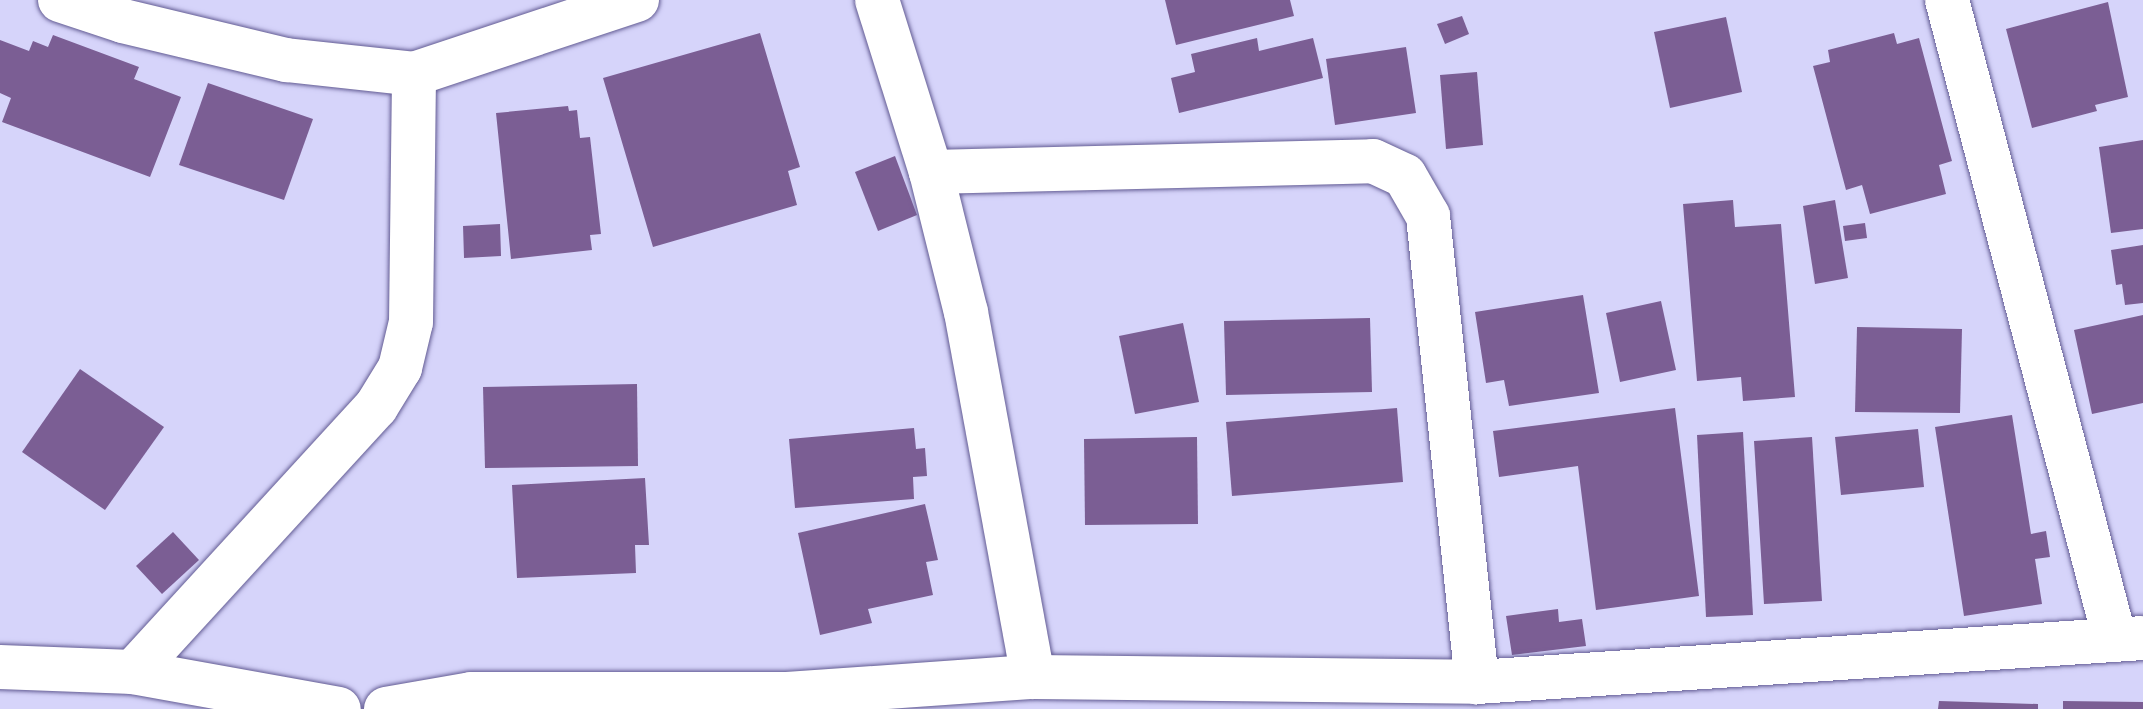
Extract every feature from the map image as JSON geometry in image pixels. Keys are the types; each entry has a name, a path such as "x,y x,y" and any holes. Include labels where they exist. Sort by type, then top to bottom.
{"street":[{"path":"60,0 124,11 286,60 414,74 539,17 637,0"},
{"path":"877,0 931,172 966,312 1033,677"},
{"path":"386,709 471,694 787,694 1033,677 1408,693 1477,682 2129,637 1947,0"},
{"path":"133,672 376,407 400,368 411,322 414,74"},
{"path":"931,172 1373,161 1405,176 1428,216 1477,682"},
{"path":"0,667 133,672 339,709"}],"building":[{"path":"1165,0 1290,0 1294,16 1176,45"},
{"path":"2108,2 2128,97 2095,105 2097,111 2032,128 2006,29"},
{"path":"1462,16 1469,34 1445,44 1437,24"},
{"path":"1726,17 1742,92 1670,108 1654,32"},
{"path":"760,33 800,167 788,171 797,205 653,247 603,78"},
{"path":"1894,33 1897,44 1919,38 1952,161 1939,165 1946,194 1870,214 1862,185 1846,190 1813,66 1830,62 1828,50"},
{"path":"53,35 139,67 134,79 181,97 150,177 2,122 11,98 0,93 0,40 29,51 33,41 48,47"},
{"path":"1257,38 1259,51 1313,38 1323,78 1179,113 1171,78 1195,72 1191,54"},
{"path":"1406,47 1416,113 1335,125 1326,59"},
{"path":"1477,72 1483,145 1446,149 1440,75"},
{"path":"208,83 313,119 284,200 179,165"},
{"path":"568,106 569,111 577,110 580,138 590,137 601,234 590,235 592,250 511,259 496,113"},
{"path":"2143,140 2143,229 2111,233 2099,147"},
{"path":"895,156 917,215 878,231 855,172"},
{"path":"1733,200 1735,227 1781,224 1795,397 1743,401 1741,377 1697,381 1683,204"},
{"path":"1835,200 1848,278 1815,284 1803,206"},
{"path":"1865,223 1867,238 1845,241 1843,226"},
{"path":"500,224 501,256 464,258 463,226"},
{"path":"2143,245 2143,303 2125,305 2122,284 2116,285 2111,250"},
{"path":"1583,295 1599,393 1509,406 1504,380 1486,383 1475,312"},
{"path":"1661,301 1676,370 1620,382 1606,313"},
{"path":"2143,315 2143,403 2092,414 2074,330"},
{"path":"1370,318 1372,392 1226,395 1224,321"},
{"path":"1183,323 1199,402 1135,414 1119,336"},
{"path":"1857,327 1962,329 1960,413 1855,412"},
{"path":"80,369 164,427 105,510 22,452"},
{"path":"637,384 638,466 485,468 483,387"},
{"path":"1397,408 1403,482 1232,496 1226,422"},
{"path":"1675,408 1699,596 1596,610 1578,466 1499,477 1493,431"},
{"path":"2012,415 2031,534 2046,531 2050,557 2035,559 2042,604 1964,616 1935,427"},
{"path":"914,428 916,449 925,448 927,476 913,477 914,499 795,508 789,439"},
{"path":"1918,429 1924,487 1841,495 1835,437"},
{"path":"1743,432 1753,615 1706,617 1697,435"},
{"path":"1197,437 1198,524 1085,525 1084,439"},
{"path":"1812,437 1822,601 1764,604 1754,441"},
{"path":"645,478 649,545 635,545 636,573 517,578 512,485"},
{"path":"925,504 938,560 926,562 933,595 868,609 872,623 820,635 798,533"},
{"path":"173,532 199,560 162,594 136,566"},
{"path":"1558,609 1559,622 1582,619 1586,646 1512,655 1506,616"},
{"path":"1939,701 2038,704 2038,709 1938,709"},
{"path":"2063,701 2143,702 2143,709 2063,709"}]}
